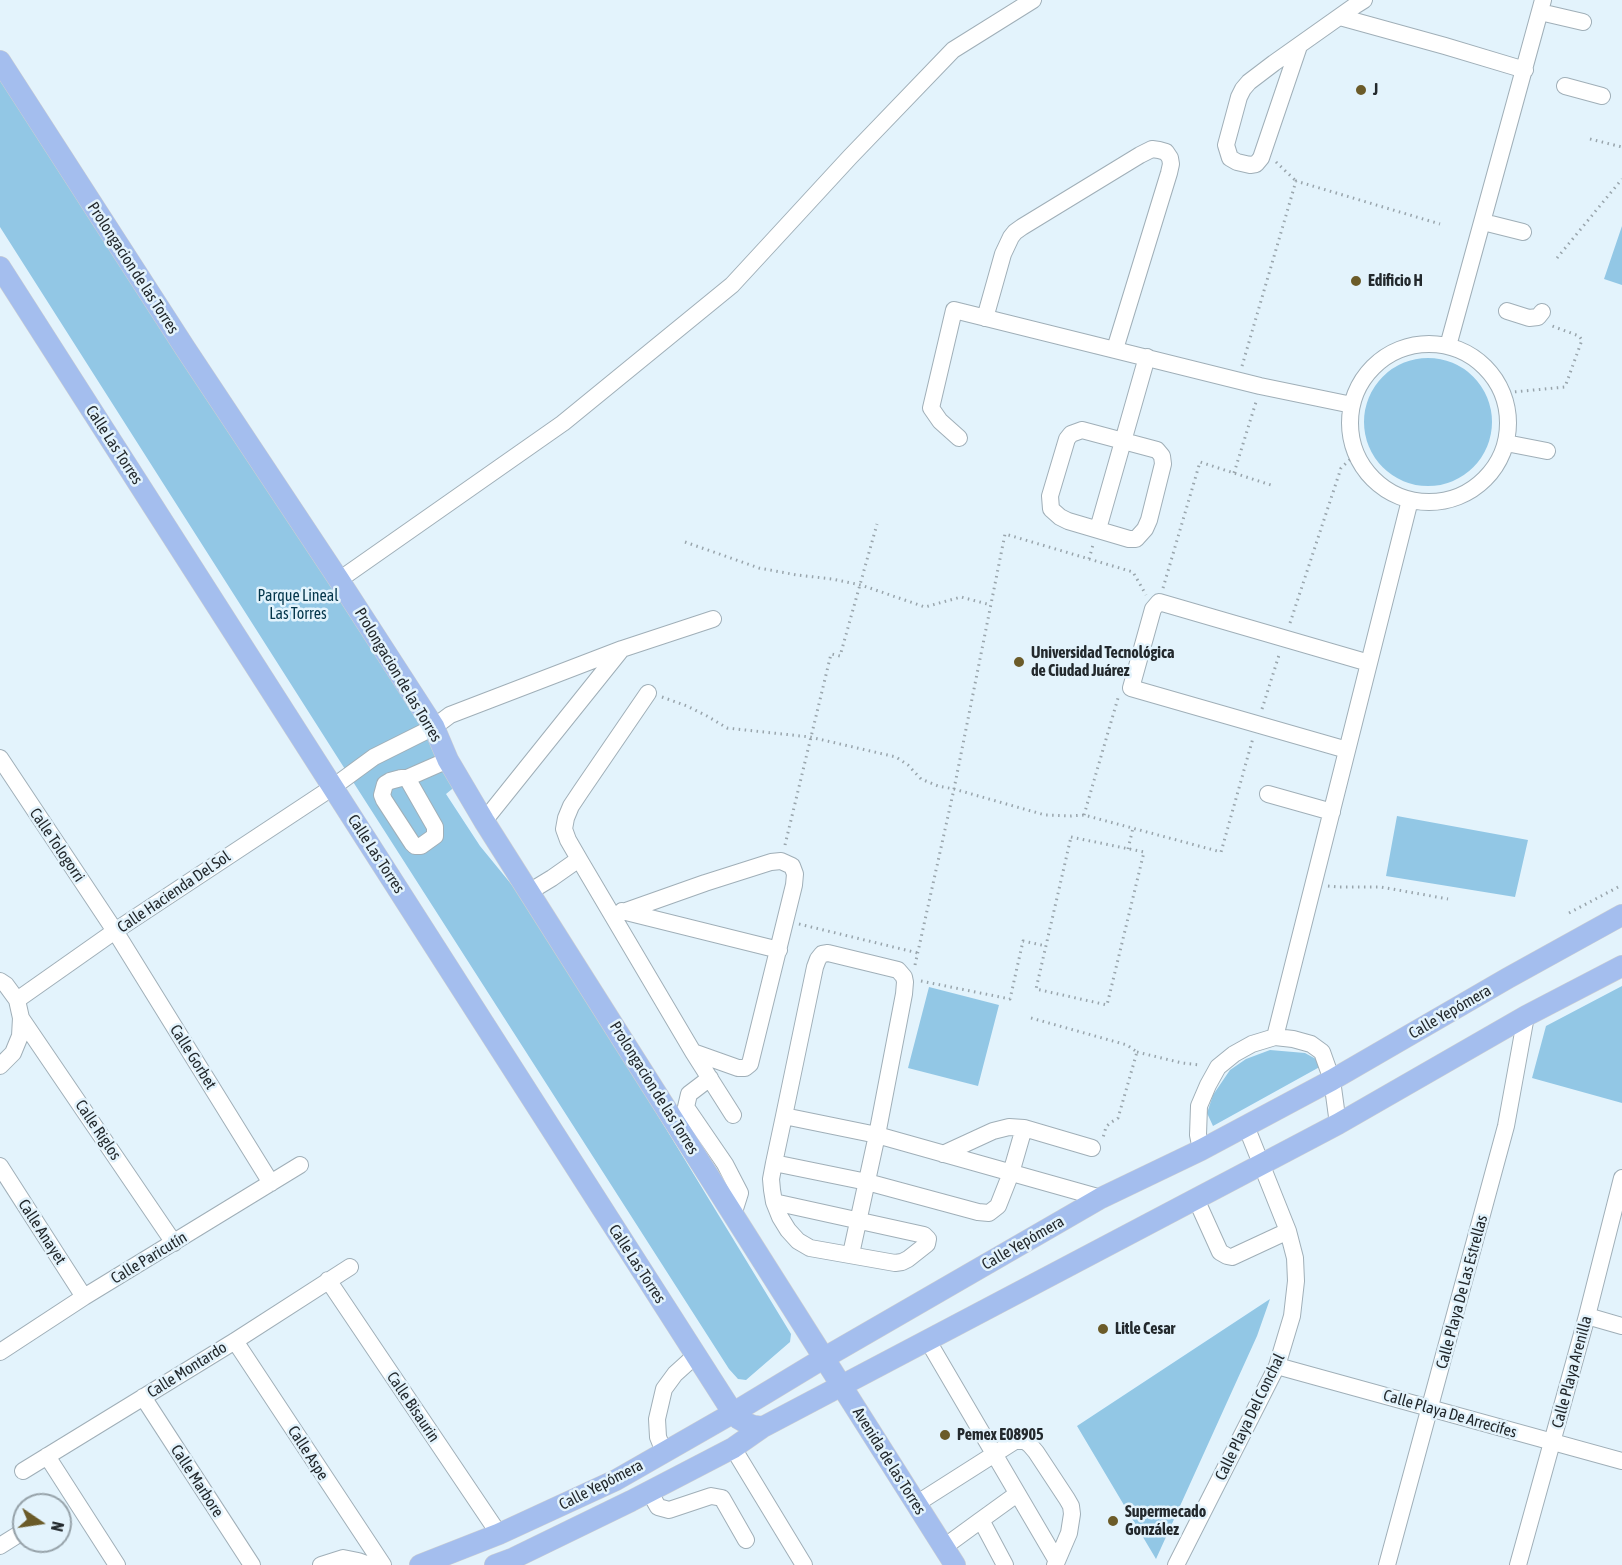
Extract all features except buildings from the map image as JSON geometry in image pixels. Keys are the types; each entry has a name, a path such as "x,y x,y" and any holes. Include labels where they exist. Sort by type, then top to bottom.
{"main road":[{"name":"Prolongacion de las Torres","path":"0,61 434,727 448,760 484,821 824,1358"},
{"name":"Calle Las Torres","path":"0,267 733,1413 746,1423 763,1427"},
{"name":"Calle Yepómera","path":"420,1565 499,1534 615,1480 1101,1198 1201,1150 1332,1080 1622,915"},
{"name":"Calle Yepómera","path":"509,1563 733,1448 763,1427 1338,1124 1526,1016 1622,966"},
{"name":"Avenida de las Torres","path":"824,1358 949,1556"}],"street":[{"path":"339,580 563,423 732,285 953,50 1033,0"},
{"path":"1299,46 1261,158 1256,164 1250,165 1230,158 1227,138 1243,88 1299,46 1364,0"},
{"path":"1448,346 1542,6 1583,22"},
{"path":"1340,17 1524,70"},
{"path":"1565,86 1602,96"},
{"path":"985,318 1003,254 1015,232 1140,155 1152,149 1159,150 1166,152 1171,164 1115,349"},
{"path":"1483,222 1523,232"},
{"path":"959,438 940,421 931,408 954,310 1260,386 1352,405"},
{"path":"1507,311 1523,316 1540,314"},
{"path":"1427,344 1448,346 1471,355 1490,372 1503,393 1508,418 1506,443 1496,465 1480,484 1459,497 1435,502 1410,500 1388,490 1369,475 1356,454 1351,430 1352,405 1359,386 1372,369 1388,355 1407,347 1427,344"},
{"path":"1098,529 1147,357"},
{"path":"1082,430 1157,450 1162,456 1163,464 1145,529 1136,538 1129,539 1098,529 1068,521 1051,509 1050,496 1067,440 1076,431 1082,430"},
{"path":"1506,443 1547,451"},
{"path":"1275,1037 1410,500"},
{"path":"1347,750 1131,688 1156,605 1285,638 1369,663"},
{"name":"Calle Hacienda Del Sol","path":"17,1000 115,931 333,787 374,757 434,727 450,715 622,649 713,619"},
{"path":"484,821 622,649"},
{"path":"648,693 580,791 571,806 564,829 579,859 615,909 693,1052 733,1115"},
{"path":"374,757 390,781"},
{"name":"Calle Tologorri","path":"0,758 115,931"},
{"path":"407,778 436,831 433,838 422,846 412,843 384,800 383,789 390,781 407,778 448,760"},
{"path":"1268,794 1332,812"},
{"path":"529,892 579,859"},
{"path":"615,909 771,862 781,861 792,866 795,874 779,950 750,1064 745,1068 738,1068 693,1052"},
{"path":"615,909 779,950"},
{"name":"Calle Gorbet","path":"115,931 271,1183"},
{"path":"774,1202 859,1220 924,1235 928,1239 927,1244 902,1262 895,1263 810,1248 798,1241 788,1230 774,1202 771,1179 818,959 822,954 828,953 898,970 908,978 877,1135 859,1220 851,1254"},
{"path":"0,981 6,985 17,1000 21,1018 20,1036 13,1053 0,1066"},
{"name":"Calle Playa De Las Estrellas","path":"1387,1565 1506,1126 1526,1016"},
{"name":"Calle Riglos","path":"21,1018 174,1243"},
{"path":"1201,1150 1197,1120 1199,1106 1218,1067 1234,1054 1252,1044 1275,1037 1293,1039 1318,1048 1322,1052 1332,1080 1338,1124"},
{"path":"710,1078 689,1094 686,1107 725,1164 740,1193 734,1215"},
{"path":"784,1116 877,1135 1101,1198"},
{"name":"Calle Playa Del Conchal","path":"1176,1565 1278,1366 1292,1316 1296,1281 1288,1231 1245,1126"},
{"path":"943,1154 993,1131 1009,1127 1024,1128 1092,1148"},
{"path":"774,1163 867,1182 989,1213 998,1206 1011,1173 1024,1128"},
{"name":"Calle Paricutín","path":"0,1352 84,1297 300,1165"},
{"name":"Calle Anayet","path":"0,1166 84,1297"},
{"name":"Calle Playa Arenilla","path":"1518,1565 1621,1186"},
{"path":"1196,1199 1220,1252 1227,1256 1232,1257 1288,1231"},
{"name":"Calle Montardo","path":"23,1471 235,1341 350,1267"},
{"name":"Calle Bisaurin","path":"328,1280 499,1534"},
{"path":"1587,1316 1622,1326"},
{"name":"Calle Aspe","path":"235,1341 383,1565"},
{"path":"928,1341 1056,1563"},
{"path":"664,1452 658,1437 657,1419 664,1389 675,1374 696,1355"},
{"name":"Calle Playa De Arrecifes","path":"1278,1366 1622,1461"},
{"name":"Calle Marbore","path":"143,1397 252,1565"},
{"path":"916,1504 1015,1441 1024,1441 1030,1444 1068,1499 1072,1514 1069,1533 1056,1563"},
{"path":"733,1448 804,1565"},
{"path":"47,1456 117,1565"},
{"path":"650,1491 658,1507 669,1510 711,1496 722,1498 746,1539"},
{"path":"949,1556 981,1520 1017,1494"},
{"path":"981,1520 1005,1565"},
{"path":"321,1565 343,1558 369,1565"}],"path":[{"path":"1590,139 1622,147"},
{"path":"1264,150 1296,181 1440,224"},
{"path":"1557,258 1622,179"},
{"path":"1238,379 1296,181"},
{"path":"1503,393 1565,387 1582,340 1579,336 1549,325 1540,314"},
{"path":"1234,473 1260,386"},
{"path":"648,693 687,706 727,728 810,737 896,757 908,765 921,779 938,786 1045,815 1084,814 1221,852 1257,724 1341,468 1356,454"},
{"path":"1156,605 1200,462 1274,486"},
{"path":"781,861 831,654 840,656 877,524"},
{"path":"1046,946 1023,941 1010,999 908,978 918,953 954,789 1005,534 1133,572 1156,605"},
{"path":"685,542 759,568 861,585 925,607 960,597 991,605"},
{"path":"1084,814 1122,685 1131,688"},
{"path":"1128,849 1133,828"},
{"path":"1071,837 1128,849 1144,852 1107,1005 1036,989 1071,837"},
{"path":"1314,882 1338,887 1381,887 1448,899"},
{"path":"1569,913 1622,885"},
{"path":"785,920 918,953"},
{"path":"1031,1018 1127,1046 1137,1052 1182,1063 1218,1067"},
{"path":"1092,1148 1103,1139 1106,1127 1119,1118 1137,1052"}],"green space":[{"name":"Parque Lineal Las Torres","path":"0,72 339,580 457,785 446,794 480,846 534,912 791,1334 790,1342 746,1380 738,1379 729,1369 0,227"},
{"path":"1622,226 1622,285 1604,279"},
{"path":"1428,358 1452,363 1473,377 1487,398 1492,422 1487,446 1473,467 1452,481 1428,486 1404,481 1383,467 1369,446 1364,422 1369,398 1383,377 1404,363"},
{"path":"1397,816 1528,840 1515,897 1386,876"},
{"path":"1622,986 1622,1103 1532,1078 1546,1026"},
{"path":"929,987 999,1005 978,1086 908,1068"},
{"path":"1270,1050 1305,1053 1325,1064 1213,1126 1207,1113 1213,1095 1230,1070 1246,1059"},
{"path":"1270,1299 1257,1336 1156,1559 1077,1426"}],"place":[{"name":"J","path":"1361,90"},
{"name":"Edificio H","path":"1356,281"},
{"name":"Universidad Tecnológica de Ciudad Juárez","path":"1019,662"},
{"name":"Litle Cesar","path":"1103,1329"},
{"name":"Pemex E08905","path":"945,1435"},
{"name":"Supermecado González","path":"1113,1521"}]}
